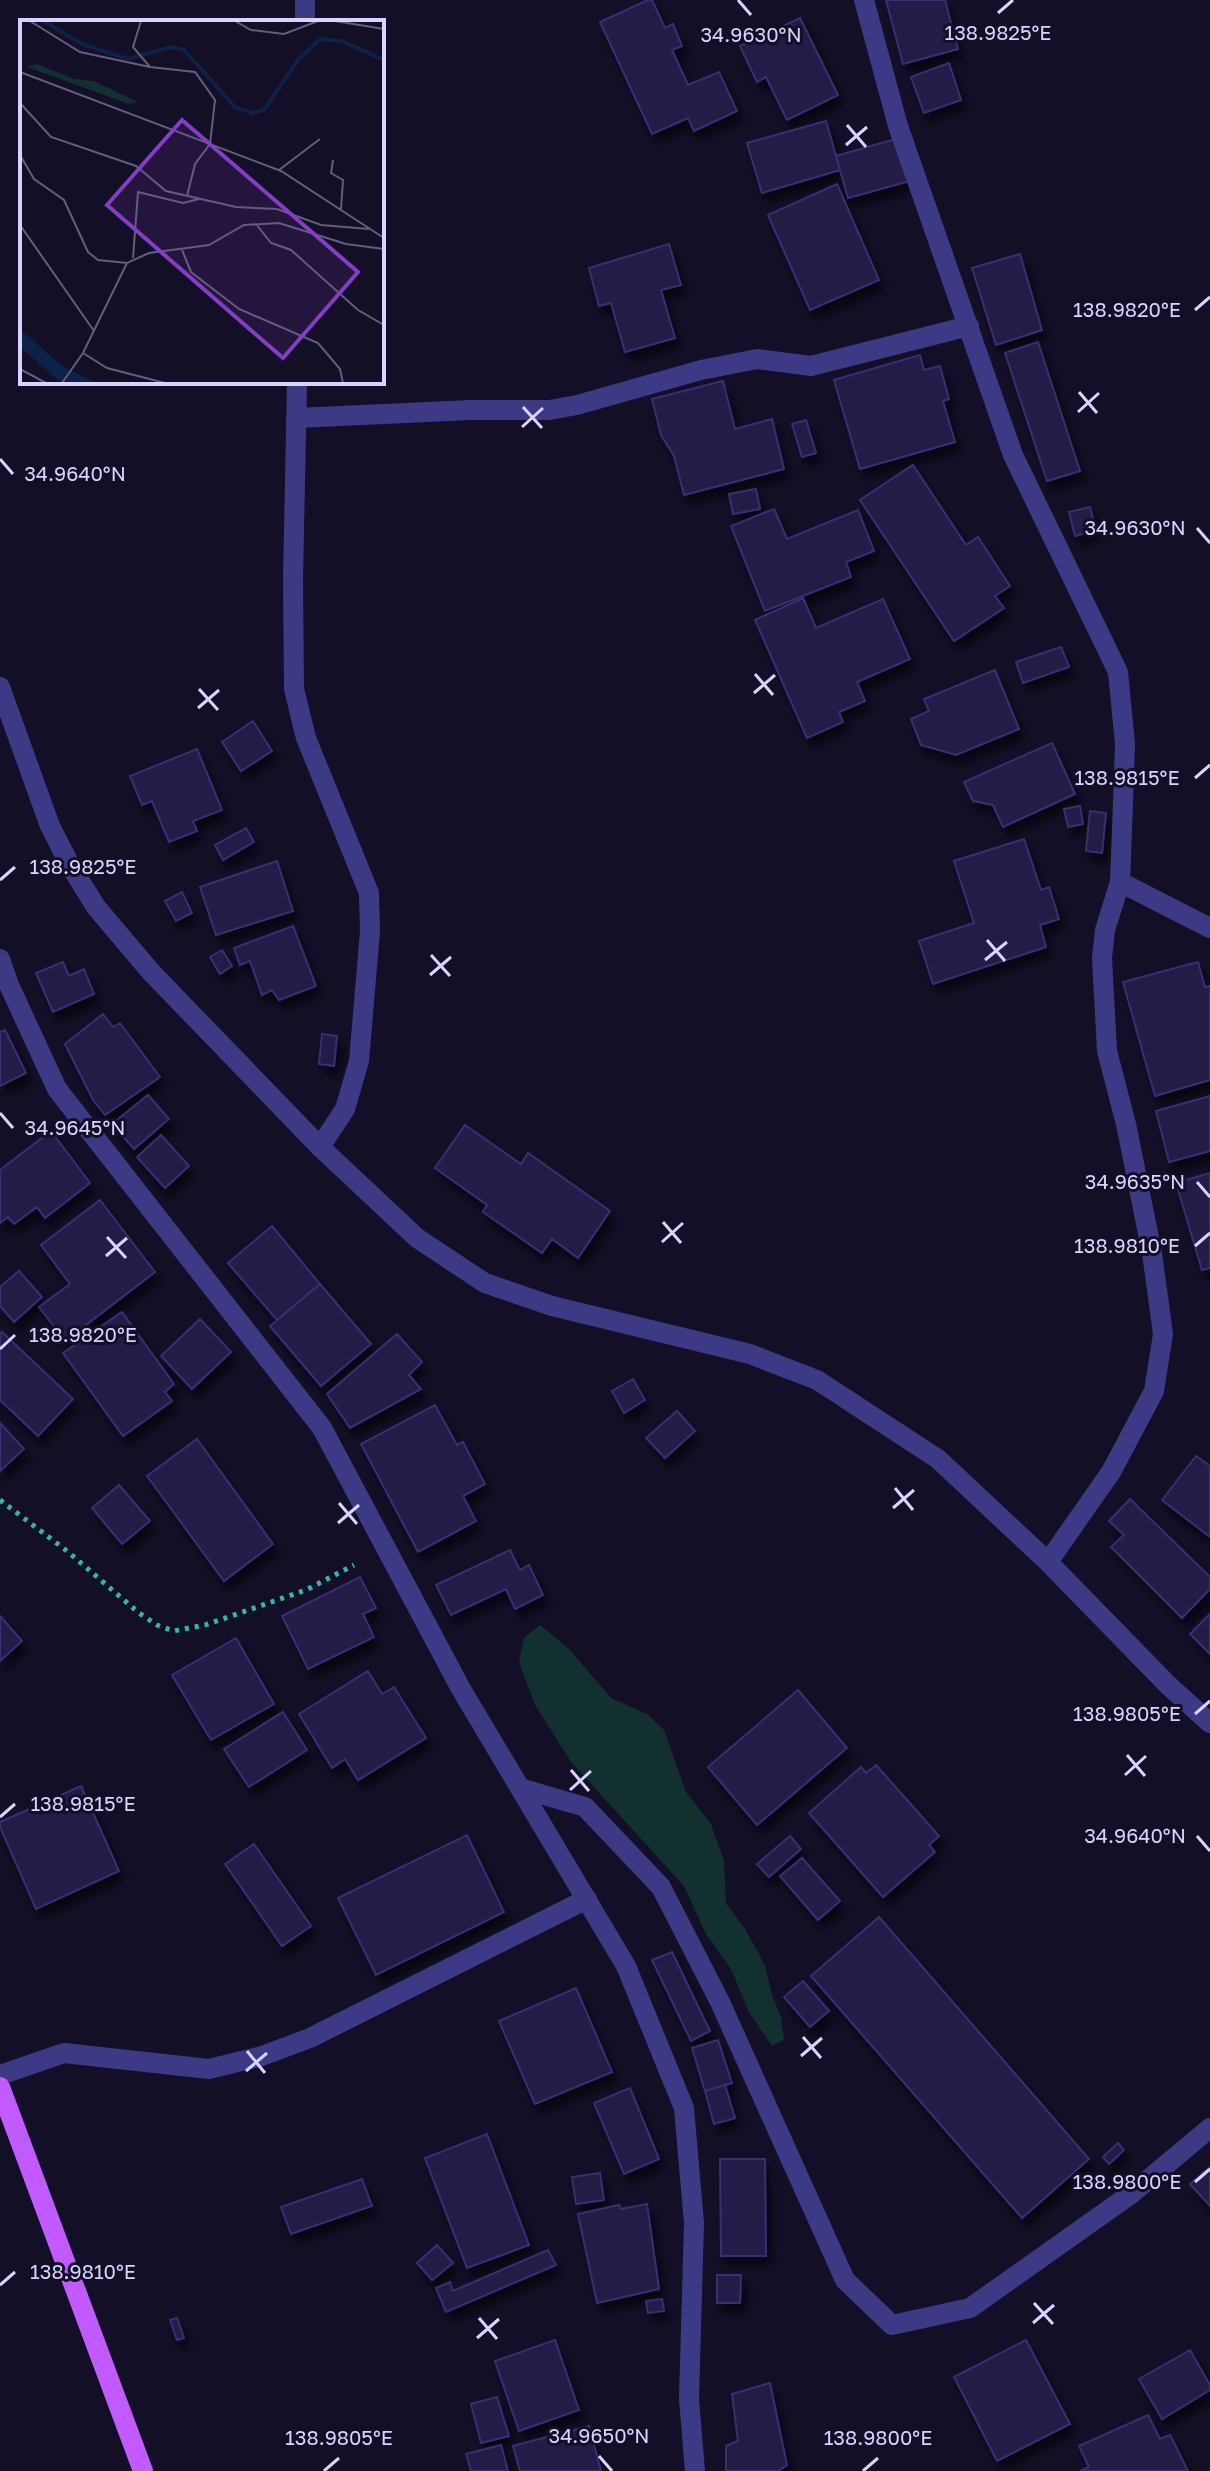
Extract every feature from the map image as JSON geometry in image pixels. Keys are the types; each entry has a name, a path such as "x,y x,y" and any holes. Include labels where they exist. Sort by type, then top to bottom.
{"main road":[{"path":"0,2087 143,2471"}],"street":[{"path":"864,0 898,126 1013,455 1118,672 1125,744 1120,882 1105,930 1102,958 1107,1051 1126,1124 1152,1253 1163,1334 1154,1391 1111,1472 1048,1562"},
{"path":"296,418 471,410 549,410 701,370 757,359 811,366 969,326"},
{"path":"297,384 294,689 306,738 369,893 370,931 359,1061 345,1109 320,1147"},
{"path":"0,687 50,826 96,907 151,972 320,1147 417,1238 485,1283 552,1306 750,1354 817,1380 938,1459 1048,1562 1168,1685 1210,1723"},
{"path":"1120,882 1210,928"},
{"path":"0,959 57,1089 322,1428 461,1689 626,1966 684,2108 694,2223 689,2399 695,2471"},
{"path":"520,1788 585,1807 661,1887 720,2002 845,2280 892,2325 970,2308 1131,2194 1210,2128"},
{"path":"0,2075 64,2053 209,2069 262,2056 310,2038 587,1899"}],"path":[{"path":"0,1500 67,1551 139,1613 173,1631 205,1625 306,1590 386,1547"}],"green space":[{"path":"540,1625 569,1649 611,1698 647,1714 664,1730 686,1792 711,1824 724,1861 726,1903 765,1965 781,2017 784,2040 772,2046 749,2012 731,1969 706,1934 684,1886 571,1762 535,1705 519,1662 524,1638"}],"building":[{"path":"652,0 665,28 673,24 682,46 672,50 688,85 719,72 737,111 694,131 688,118 652,134 600,22"},
{"path":"886,0 945,0 958,49 903,64"},
{"path":"800,18 838,95 787,120 766,77 757,82 740,46"},
{"path":"949,63 961,100 924,113 911,77"},
{"path":"826,121 840,170 762,193 747,143"},
{"path":"906,136 917,179 848,198 836,156"},
{"path":"837,184 879,280 810,310 768,215"},
{"path":"669,244 681,285 661,290 675,338 625,352 611,303 599,306 589,268"},
{"path":"1020,254 1042,330 996,345 972,268"},
{"path":"1038,342 1080,471 1047,481 1005,353"},
{"path":"920,355 924,370 940,366 949,399 943,401 955,442 860,469 834,380"},
{"path":"723,381 735,429 772,419 784,469 684,495 674,456 661,435 652,399"},
{"path":"806,420 816,453 802,457 792,424"},
{"path":"913,465 966,545 978,537 1010,586 995,596 1004,608 954,641 860,500"},
{"path":"756,489 760,509 733,514 729,494"},
{"path":"1090,507 1096,530 1075,536 1069,512"},
{"path":"774,509 787,539 858,510 874,551 846,562 851,577 765,611 731,526"},
{"path":"803,598 816,628 883,599 910,659 857,682 865,701 839,712 843,722 807,738 755,620"},
{"path":"1061,647 1069,667 1023,683 1016,662"},
{"path":"995,670 1019,729 956,755 921,745 911,719 929,711 924,699"},
{"path":"253,721 272,751 241,771 222,742"},
{"path":"1052,743 1075,794 1003,827 993,805 973,801 964,782"},
{"path":"197,749 222,810 193,821 197,831 169,842 152,801 142,805 130,776"},
{"path":"1080,806 1083,824 1068,827 1064,809"},
{"path":"1090,811 1106,813 1102,853 1086,851"},
{"path":"246,828 254,842 223,860 215,845"},
{"path":"1024,839 1041,890 1049,887 1059,919 1040,925 1046,947 933,984 919,941 974,923 954,861"},
{"path":"277,861 293,911 216,935 200,887"},
{"path":"182,892 192,913 176,921 165,901"},
{"path":"293,926 316,986 279,1000 272,990 262,995 250,961 240,965 234,948"},
{"path":"222,950 232,966 220,974 210,957"},
{"path":"63,962 69,976 84,969 94,994 53,1012 36,973"},
{"path":"1198,962 1205,987 1210,986 1210,1080 1155,1096 1123,982"},
{"path":"103,1014 113,1027 120,1023 160,1077 105,1115 93,1100 65,1044"},
{"path":"5,1030 26,1073 0,1086 0,1032"},
{"path":"322,1034 337,1036 334,1066 319,1064"},
{"path":"148,1095 169,1119 134,1149 112,1124"},
{"path":"1210,1096 1210,1151 1169,1162 1156,1111"},
{"path":"465,1125 521,1164 528,1153 610,1211 578,1258 552,1239 542,1253 483,1212 487,1205 435,1168"},
{"path":"51,1131 90,1183 45,1218 37,1207 14,1224 8,1217 0,1223 0,1170"},
{"path":"161,1135 189,1166 165,1188 137,1157"},
{"path":"1210,1173 1210,1268 1202,1270 1176,1183"},
{"path":"100,1200 155,1272 65,1341 39,1307 70,1284 41,1245"},
{"path":"272,1226 320,1284 277,1320 228,1263"},
{"path":"19,1271 42,1297 14,1322 0,1306 0,1287"},
{"path":"320,1284 371,1344 321,1386 270,1326"},
{"path":"122,1312 174,1384 165,1392 172,1401 123,1436 63,1353"},
{"path":"200,1319 231,1352 192,1389 161,1356"},
{"path":"2,1332 73,1399 38,1436 0,1400"},
{"path":"397,1334 422,1362 409,1375 421,1389 350,1428 327,1394"},
{"path":"633,1379 645,1400 624,1413 612,1391"},
{"path":"435,1405 457,1445 463,1442 485,1484 463,1496 476,1521 418,1552 361,1444"},
{"path":"677,1411 695,1431 665,1458 646,1438"},
{"path":"0,1423 24,1449 0,1471"},
{"path":"197,1439 273,1544 224,1581 147,1476"},
{"path":"1196,1456 1210,1466 1210,1537 1162,1500"},
{"path":"119,1485 150,1521 122,1544 92,1508"},
{"path":"1130,1499 1210,1577 1210,1589 1182,1618 1111,1547 1124,1535 1109,1521"},
{"path":"510,1550 520,1570 529,1565 543,1595 515,1609 506,1589 451,1615 436,1585"},
{"path":"360,1577 376,1608 363,1614 374,1637 308,1669 282,1616"},
{"path":"1210,1614 1210,1654 1190,1634"},
{"path":"0,1616 22,1641 0,1661"},
{"path":"236,1638 274,1704 211,1740 172,1675"},
{"path":"368,1671 382,1694 394,1687 426,1738 358,1780 345,1759 332,1768 299,1714"},
{"path":"798,1690 847,1748 757,1825 708,1767"},
{"path":"283,1712 307,1750 249,1787 224,1749"},
{"path":"876,1765 939,1836 929,1845 935,1852 883,1897 809,1813 861,1767 866,1773"},
{"path":"81,1786 119,1871 36,1909 0,1822"},
{"path":"467,1835 504,1912 376,1975 338,1898"},
{"path":"790,1836 801,1849 769,1877 757,1864"},
{"path":"254,1844 311,1926 282,1946 225,1864"},
{"path":"802,1858 840,1901 818,1920 780,1876"},
{"path":"879,1917 1089,2159 1022,2218 811,1976"},
{"path":"672,1952 710,2031 691,2041 652,1960"},
{"path":"803,1981 829,2011 810,2027 784,1997"},
{"path":"576,1988 612,2072 535,2104 499,2021"},
{"path":"718,2040 732,2083 705,2091 692,2048"},
{"path":"725,2085 735,2118 714,2124 705,2091"},
{"path":"630,2088 659,2159 624,2174 594,2103"},
{"path":"487,2134 529,2245 467,2268 425,2158"},
{"path":"1118,2143 1124,2150 1109,2164 1103,2157"},
{"path":"720,2159 765,2159 766,2256 721,2256"},
{"path":"1210,2167 1210,2206 1190,2184"},
{"path":"600,2173 604,2200 576,2204 572,2177"},
{"path":"362,2179 372,2206 291,2234 281,2207"},
{"path":"647,2204 659,2289 597,2303 578,2214 619,2205 621,2209"},
{"path":"437,2245 453,2263 432,2280 417,2263"},
{"path":"548,2250 556,2265 446,2312 436,2288 450,2282 453,2291"},
{"path":"717,2275 741,2275 740,2303 717,2303"},
{"path":"662,2299 664,2311 648,2313 646,2301"},
{"path":"177,2318 184,2338 177,2340 170,2320"},
{"path":"555,2340 579,2410 519,2431 495,2361"},
{"path":"1026,2340 1070,2424 997,2461 954,2377"},
{"path":"1190,2350 1210,2390 1162,2419 1139,2379"},
{"path":"770,2383 787,2465 778,2471 726,2471 726,2446 738,2441 732,2394"},
{"path":"497,2397 509,2436 481,2443 471,2404"},
{"path":"1148,2415 1160,2439 1170,2435 1188,2471 1080,2471 1089,2467 1079,2446"},
{"path":"589,2426 601,2471 520,2471 513,2446"},
{"path":"501,2445 508,2471 471,2471 466,2454"}]}
